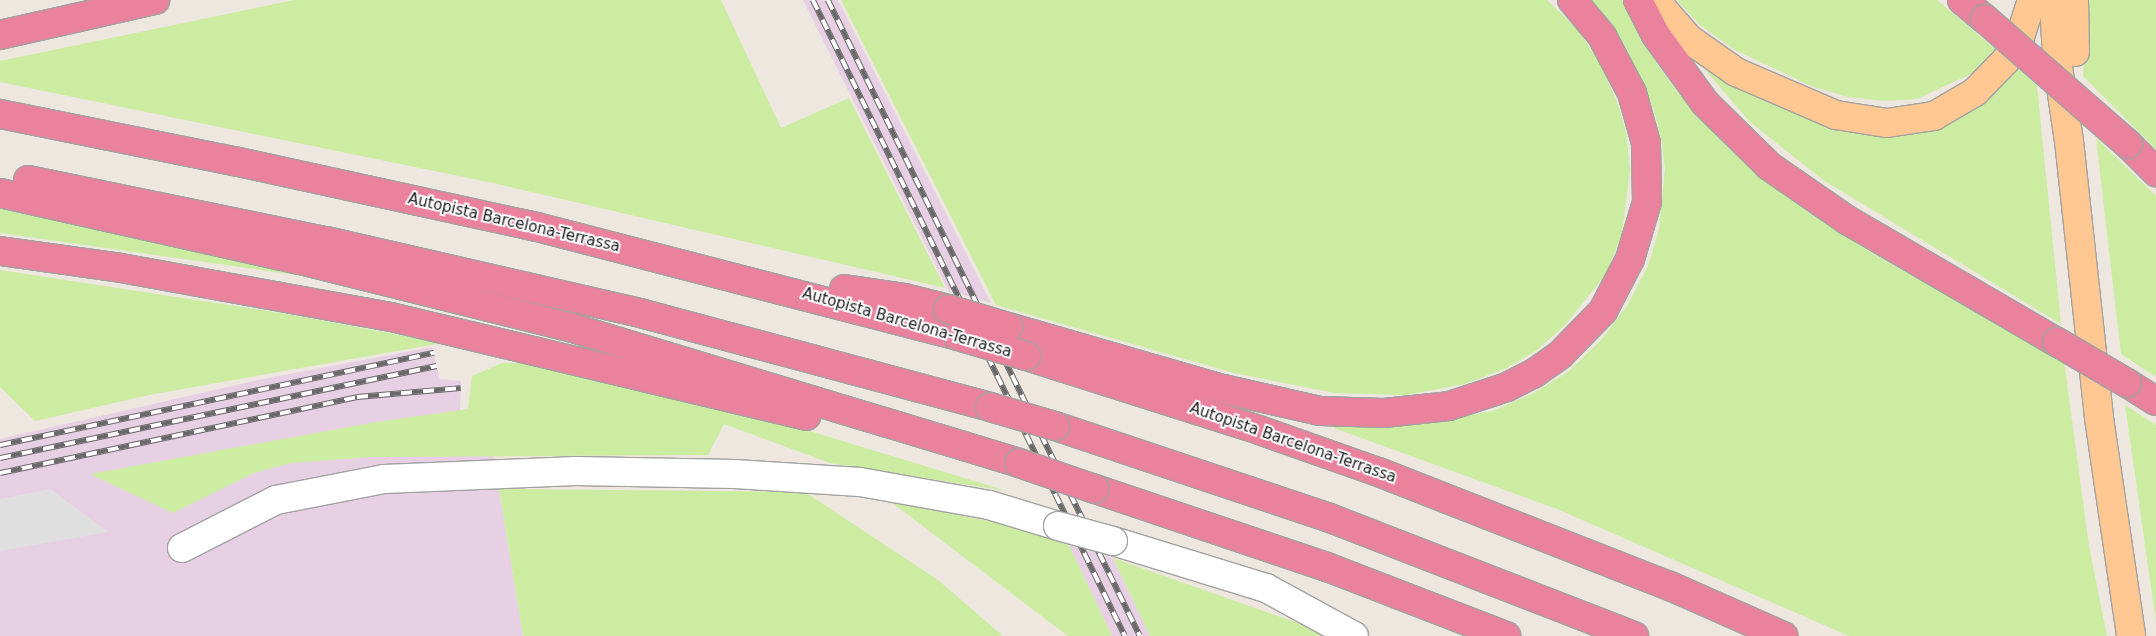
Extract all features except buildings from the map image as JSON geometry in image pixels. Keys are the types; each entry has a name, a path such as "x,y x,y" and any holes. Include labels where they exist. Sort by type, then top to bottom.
{"highway":[{"path":"0,35 155,0"},
{"path":"689,264 905,298 1223,389 1320,411 1384,413 1449,406 1507,387 1533,374 1560,355 1603,311 1630,259 1646,202 1646,143 1632,93 1602,36 1572,0"},
{"path":"1638,0 1656,35 1705,103 1769,166 1847,220 2156,401"},
{"path":"1962,0 2128,144 2156,172"},
{"name":"Autopista Barcelona-Terrassa","path":"0,114 234,160 689,264 958,336 1260,430 1381,473 1661,583 1783,636"},
{"path":"0,175 476,274 779,348 990,407 1055,426 1338,521 1634,636"},
{"path":"0,193 309,262 576,329 1178,518 1327,567 1506,636"},
{"path":"0,251 121,268 391,317 683,384 1021,470"}],"main road":[{"path":"1655,0 1689,39 1736,72 1836,115 1887,123 1934,116 1975,92 2006,60 2020,38 2032,0"},
{"path":"2054,0 2057,60 2070,141 2099,418 2131,636"},
{"path":"2070,141 2075,0"}],"street":[{"path":"182,548 276,500 384,480 576,471 735,474 860,482 989,505 1266,588 1345,634"}],"shaded area":[{"path":"803,0 838,0 991,303 948,290"},
{"path":"432,347 440,379 461,381 460,410 492,447 523,636 0,636 0,439 258,380"},
{"path":"50,489 108,532 0,551 0,499"},
{"path":"1069,545 1113,558 1150,636 1112,636"}],"green space":[{"path":"294,0 721,0 781,128 849,98 945,288 493,183 0,82 0,61"},
{"path":"841,0 1547,0 1577,29 1600,63 1617,102 1626,132 1630,169 1622,234 1606,274 1565,325 1537,350 1507,368 1464,384 1406,395 1335,393 1234,373 996,305"},
{"path":"1590,0 1622,0 1651,55 1678,93 1728,148 1766,181 1809,213 1870,252 2064,361 2089,546 2107,636 1849,636 1557,509 1334,428 1338,425 1440,420 1493,411 1532,394 1568,372 1601,340 1627,306 1648,266 1659,229 1665,170 1662,143 1654,110 1626,47 1611,22"},
{"path":"1677,0 1937,0 1995,49 1973,73 1917,99 1884,101 1848,97 1811,86 1735,50 1700,25"},
{"path":"2087,0 2156,0 2156,149 2083,76"},
{"path":"1700,64 1762,99 1798,115 1835,127 1898,136 1927,132 1952,121 1995,91 2016,67 2037,86 2061,324 1823,180 1750,122"},
{"path":"2096,138 2156,196 2156,377 2121,354"},
{"path":"0,209 311,274 310,277 0,233"},
{"path":"0,270 287,314 442,343 149,395 35,421 0,387"},
{"path":"502,363 523,363 780,422 1007,491 830,463 724,424 708,455 372,457 291,463 254,473 173,513 90,474 376,422 468,409 472,376"},
{"path":"2125,405 2156,425 2156,622"},
{"path":"499,489 805,492 938,580 1003,636 523,636"},
{"path":"891,502 1004,524 1069,545 1112,636 1068,636"},
{"path":"1113,558 1315,629 1326,636 1150,636"}],"railway":[{"path":"813,0 1125,636"},
{"path":"828,0 1140,636"},
{"path":"0,445 434,353"},
{"path":"0,458 436,366"},
{"path":"0,473 357,397 461,388"}]}
